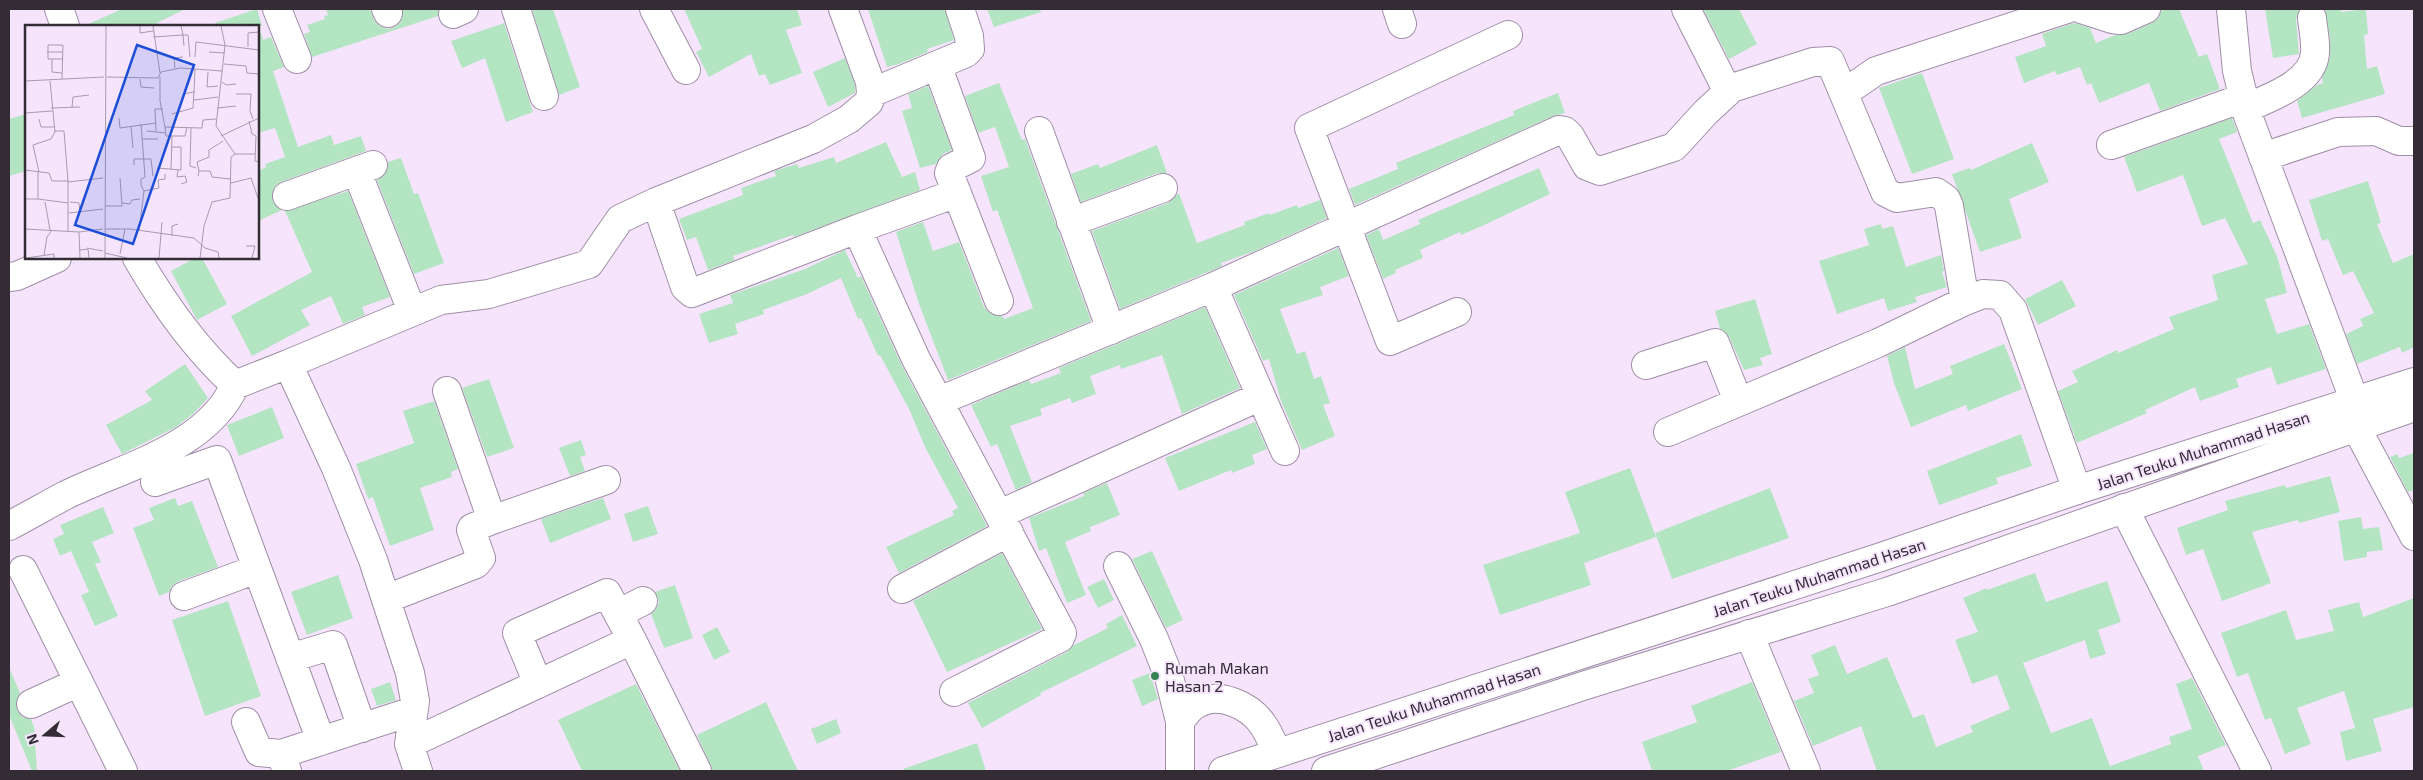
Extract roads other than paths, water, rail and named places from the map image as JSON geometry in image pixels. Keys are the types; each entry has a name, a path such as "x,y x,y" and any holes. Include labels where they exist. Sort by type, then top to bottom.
{"main road":[{"path":"59,9 65,25"},
{"path":"277,9 297,59"},
{"path":"516,9 544,96"},
{"path":"654,9 686,70"},
{"path":"9,526 67,495 159,455 211,420 229,400 236,385 442,300 489,294 580,268 595,258 613,227 620,220 656,202 832,131 863,109 869,102 871,93 870,82 843,9"},
{"path":"871,93 966,53 970,49 969,36 960,9"},
{"path":"1686,9 1723,82 1732,88"},
{"path":"1844,93 1876,71 2067,9"},
{"path":"2081,9 2121,20 2146,9"},
{"path":"2231,9 2237,71 2244,103 2356,414 2414,536"},
{"path":"2111,145 2244,103 2280,94 2295,84 2310,68 2315,53 2312,18"},
{"path":"1457,312 1390,341 1309,128 1508,35"},
{"path":"939,401 1213,287 1559,130 1565,131 1570,136 1588,166 1600,171 1674,147 1706,112 1732,88 1813,62 1830,61 1886,192 1898,198 1936,192 1946,199 1949,206 1964,301"},
{"path":"937,65 972,158 949,169 999,301"},
{"path":"1039,131 1070,222 1111,330"},
{"path":"2263,157 2338,132 2376,131 2399,142 2414,141"},
{"path":"288,196 366,168 412,311"},
{"path":"1070,222 1163,188"},
{"path":"656,202 685,288 692,292 857,229 957,194"},
{"path":"857,229 916,359 1061,630 1061,636 954,692"},
{"path":"9,277 17,276 54,259"},
{"path":"138,259 183,326 218,369 236,385"},
{"path":"1213,287 1285,451"},
{"path":"1668,432 1878,343 1964,301 1983,294 2000,295 2013,310 2077,490"},
{"path":"1646,365 1715,343 1738,401"},
{"path":"288,364 336,468 373,560 410,673 415,701 409,744 418,771"},
{"name":"Jalan Teuku Muhammad Hasan","path":"1326,771 1750,634 1887,592 2124,508 2356,414 2414,382"},
{"path":"447,391 492,520"},
{"path":"902,588 1004,523 1260,396"},
{"name":"Jalan Teuku Muhammad Hasan","path":"1223,771 1881,557 2077,490 2356,414 2414,407"},
{"path":"155,482 217,460 321,742"},
{"path":"386,599 476,564 481,558 472,528 606,480"},
{"path":"2124,508 2251,770"},
{"path":"1118,566 1154,639 1169,676 1180,721 1180,771"},
{"path":"184,596 257,569"},
{"path":"23,570 123,771"},
{"path":"538,684 517,633 605,594 608,595 697,771"},
{"path":"618,614 643,602"},
{"path":"1750,634 1806,771"},
{"path":"409,744 632,640"},
{"path":"290,658 333,645 362,728"},
{"path":"31,704 79,682"},
{"path":"1180,721 1196,704 1212,699 1222,699 1237,704 1254,715 1263,724 1277,753"},
{"path":"246,722 258,752 284,763 321,742 413,711"},
{"path":"1309,742 1316,771"}],"place":[{"name":"Rumah Makan Hasan 2","path":"1155,676"}]}
